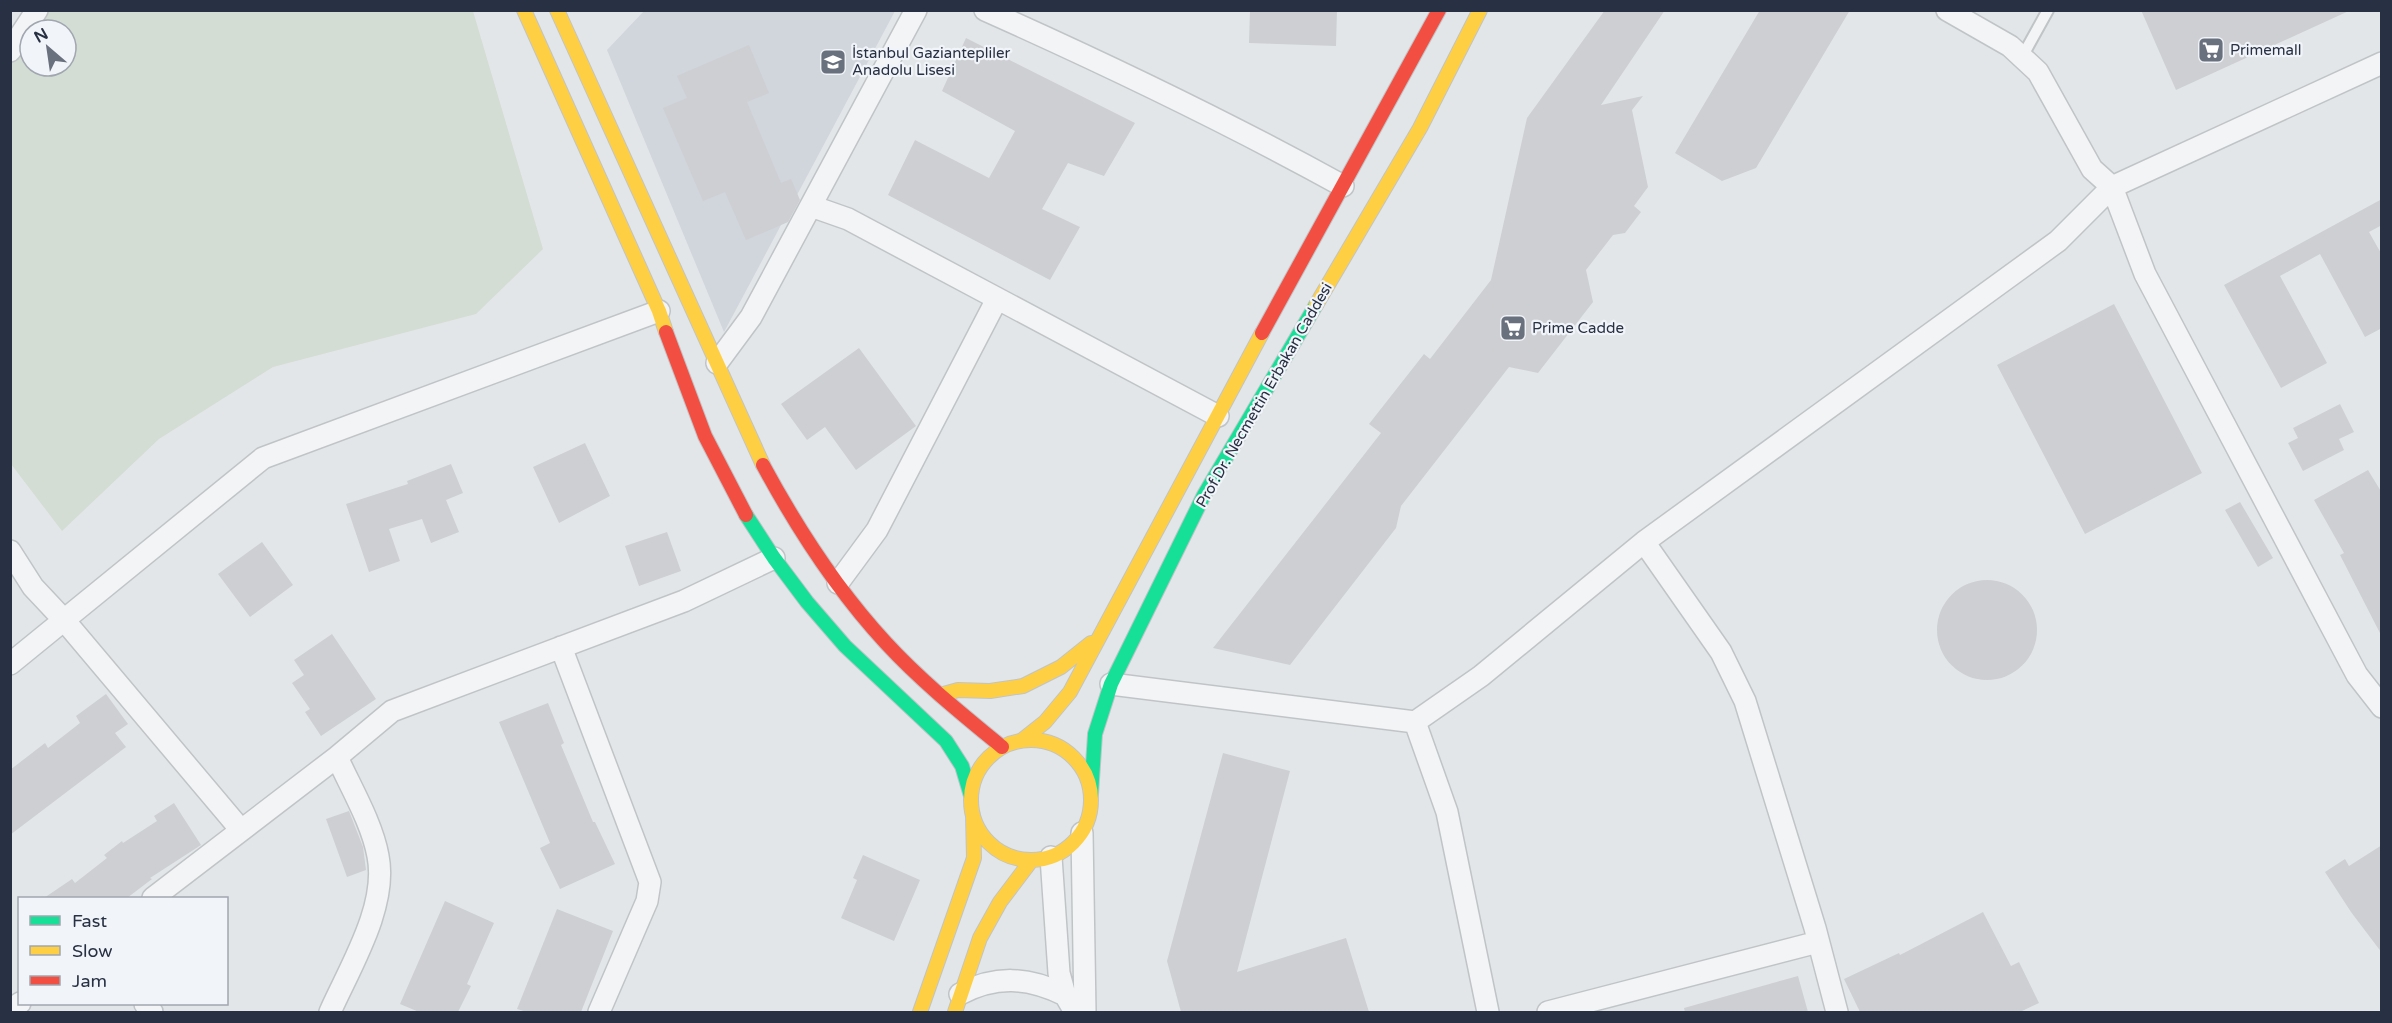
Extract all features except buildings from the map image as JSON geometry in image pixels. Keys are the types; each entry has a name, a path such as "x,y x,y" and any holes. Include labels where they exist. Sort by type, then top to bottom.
{"main road":[{"path":"524,10 658,311 705,436 740,505 774,558 807,602 845,646 946,741 962,766 971,796 974,858 920,1012"},
{"path":"557,10 764,467 838,583 871,626 906,664 1002,747"},
{"name":"Prof.Dr. Necmettin Erbakan Caddesi","path":"1021,741 1045,722 1070,692 1439,10"},
{"name":"Prof.Dr. Necmettin Erbakan Caddesi","path":"1091,795 1095,734 1111,684 1204,495 1420,128 1480,10"},
{"path":"940,695 958,690 990,692 1023,686 1061,667 1087,645 1098,640"},
{"path":"957,1004 980,938 1000,902 1041,859 1068,848 1082,833 1090,815 1091,795 1087,776 1076,759 1060,747 1041,741 1021,741 1002,747 987,760 976,776 971,796"},
{"path":"973,815 981,833 994,848 1012,857 1041,859"}],"street":[{"path":"10,51 37,10"},
{"path":"717,363 751,317 916,10"},
{"path":"985,10 1078,52 1343,186"},
{"path":"1947,10 2010,46 2038,72 2092,169 2112,188 2145,274 2357,675 2382,707"},
{"path":"1111,684 1414,722 1481,676 1644,543 2058,241 2112,188 2382,63"},
{"path":"811,206 848,219 1218,416"},
{"path":"838,583 877,530 997,298"},
{"path":"10,664 263,458 658,311"},
{"path":"1644,543 1721,652 1745,701 1837,1012"},
{"path":"10,551 33,588 64,620 241,830"},
{"path":"154,897 337,757 392,711 684,601 774,558"},
{"path":"561,647 651,882 647,901 599,1012"},
{"path":"1414,722 1447,812 1488,1012"},
{"path":"330,1012 376,908 380,884 378,855 373,837 337,757"},
{"path":"1082,833 1085,1012"},
{"path":"1041,859 1059,973 1070,1004"},
{"path":"1548,1012 1818,942"},
{"path":"957,1004 984,983 1011,979 1035,983 1070,1004"}],"lane":[{"path":"2022,57 2048,10"}],"shaded area":[{"path":"44,11 473,11 543,249 476,314 273,367 159,439 62,531 11,464 10,64 18,52 18,78 78,78 78,18 40,18"},
{"path":"644,11 895,11 724,332 607,50"}],"traffic: fast":[{"path":"1091,795 1095,734 1111,684 1204,495 1316,305"},
{"path":"746,515 807,602 845,646 946,741 962,766 971,796"}],"traffic: slow":[{"path":"524,10 659,311 666,332"},
{"path":"557,10 763,465"},
{"path":"1316,305 1420,128 1480,10"},
{"path":"1021,741 1045,722 1070,692 1262,333"},
{"path":"940,695 958,690 990,691 1023,686 1061,667 1091,643"},
{"path":"1031,740 1054,745 1073,758 1086,777 1091,800 1086,823 1073,842 1054,855 1031,860 1008,855 989,842 976,823 971,800 976,777 989,758 1008,745 1031,740"},
{"path":"920,1012 974,858 973,815"},
{"path":"955,1012 980,938 1000,902 1031,861"}],"traffic: jam":[{"path":"1262,333 1439,10"},
{"path":"666,332 705,436 746,515"},
{"path":"763,465 819,558 868,623 928,684 1002,747"}],"place":[{"name":"Primemall","path":"2211,50"},
{"name":"İstanbul Gaziantepliler Anadolu Lisesi","path":"833,62"},
{"name":"Prime Cadde","path":"1513,328"}]}
